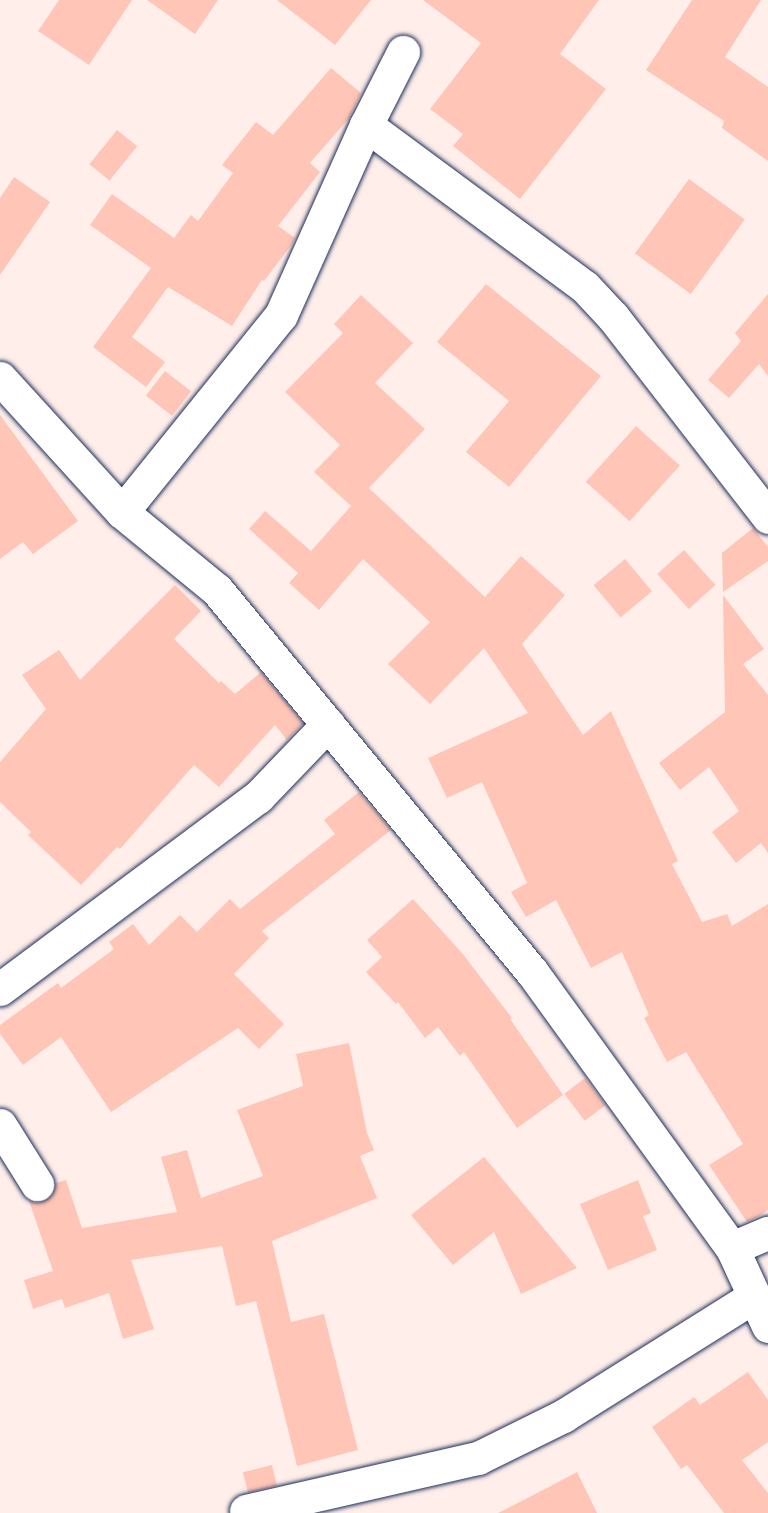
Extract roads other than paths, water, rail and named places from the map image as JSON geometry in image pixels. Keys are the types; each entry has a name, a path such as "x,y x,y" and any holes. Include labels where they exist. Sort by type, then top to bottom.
{"street":[{"path":"122,512 281,315 366,125 403,52"},
{"path":"366,125 585,287 613,317 768,517"},
{"path":"0,378 122,512 217,590 570,1022 732,1248 768,1326"},
{"path":"0,989 258,797 328,724"},
{"path":"0,1125 37,1184"},
{"path":"732,1248 768,1233"},
{"path":"246,1511 478,1458 563,1416 753,1297"}]}
